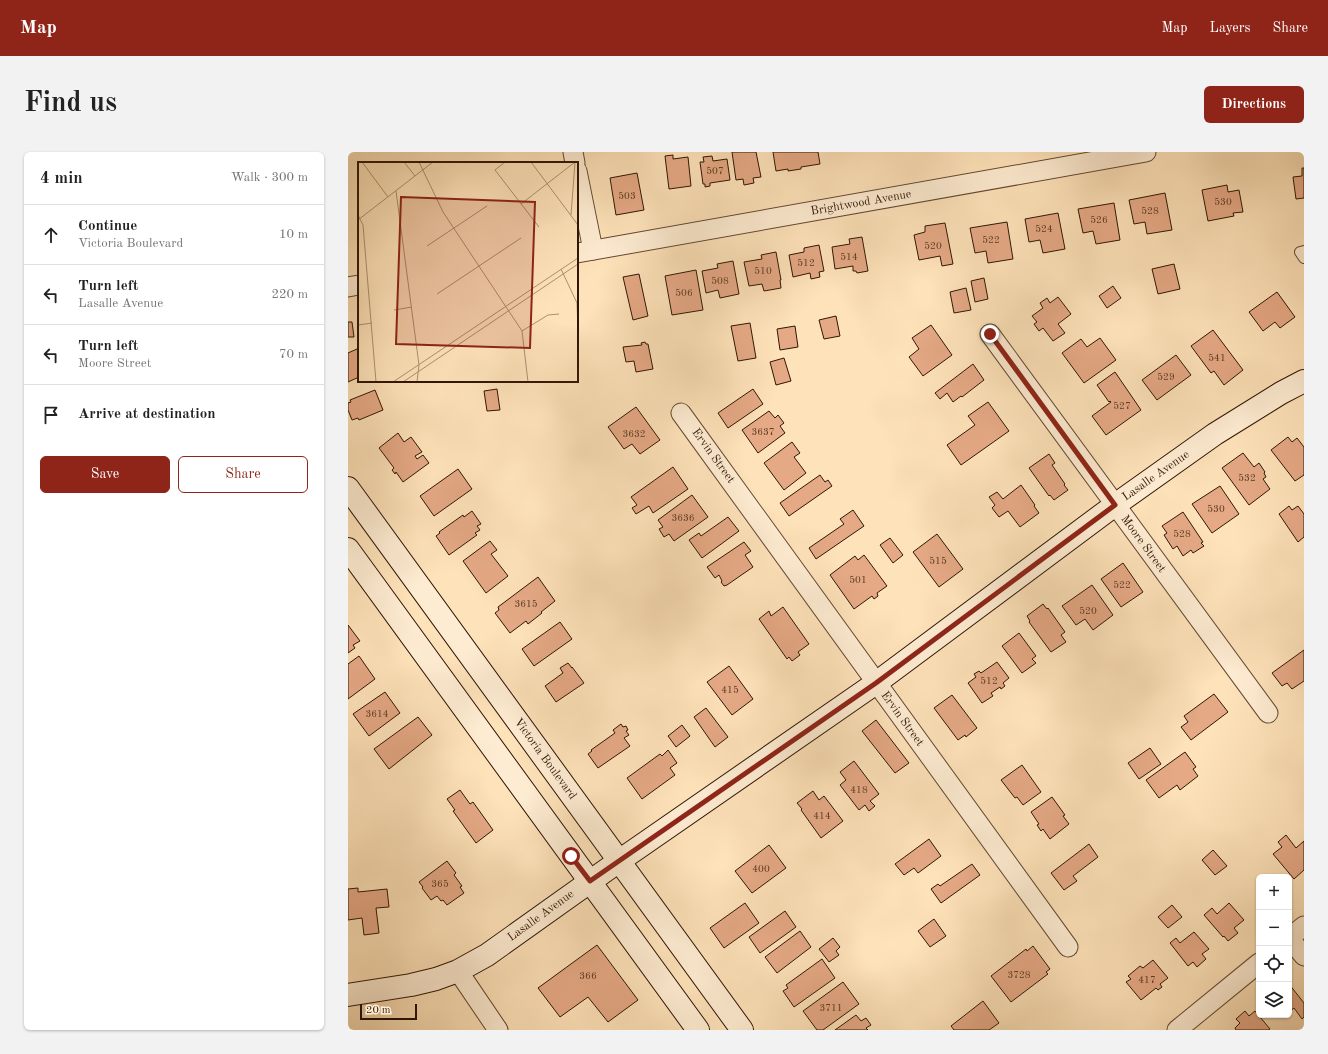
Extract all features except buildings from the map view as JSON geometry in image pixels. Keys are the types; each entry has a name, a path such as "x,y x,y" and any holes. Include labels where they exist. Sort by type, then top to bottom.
{"main road":[{"name":"Lasalle Avenue","path":"348,995 410,985 436,979 458,971 487,955 590,881 876,683 1115,505 1215,434 1281,393 1304,381"},
{"name":"Victoria Boulevard","path":"348,488 742,1030"},
{"path":"348,549 698,1030"}],"street":[{"path":"573,152 575,162"},
{"name":"Brightwood Avenue","path":"585,252 1146,152"},
{"path":"578,181 585,252"},
{"path":"348,287 358,285"},
{"name":"Moore Street","path":"990,334 1268,713"},
{"name":"Ervin Street","path":"681,413 1068,946"},
{"path":"1292,936 1304,926"},
{"path":"1292,942 1304,956"},
{"path":"1177,1030 1256,965"},
{"path":"458,971 498,1030"}],"lane":[{"path":"1304,251 1300,252 1304,258"}],"route":[{"path":"571,856 590,881 876,683 1115,505 990,334"}]}
